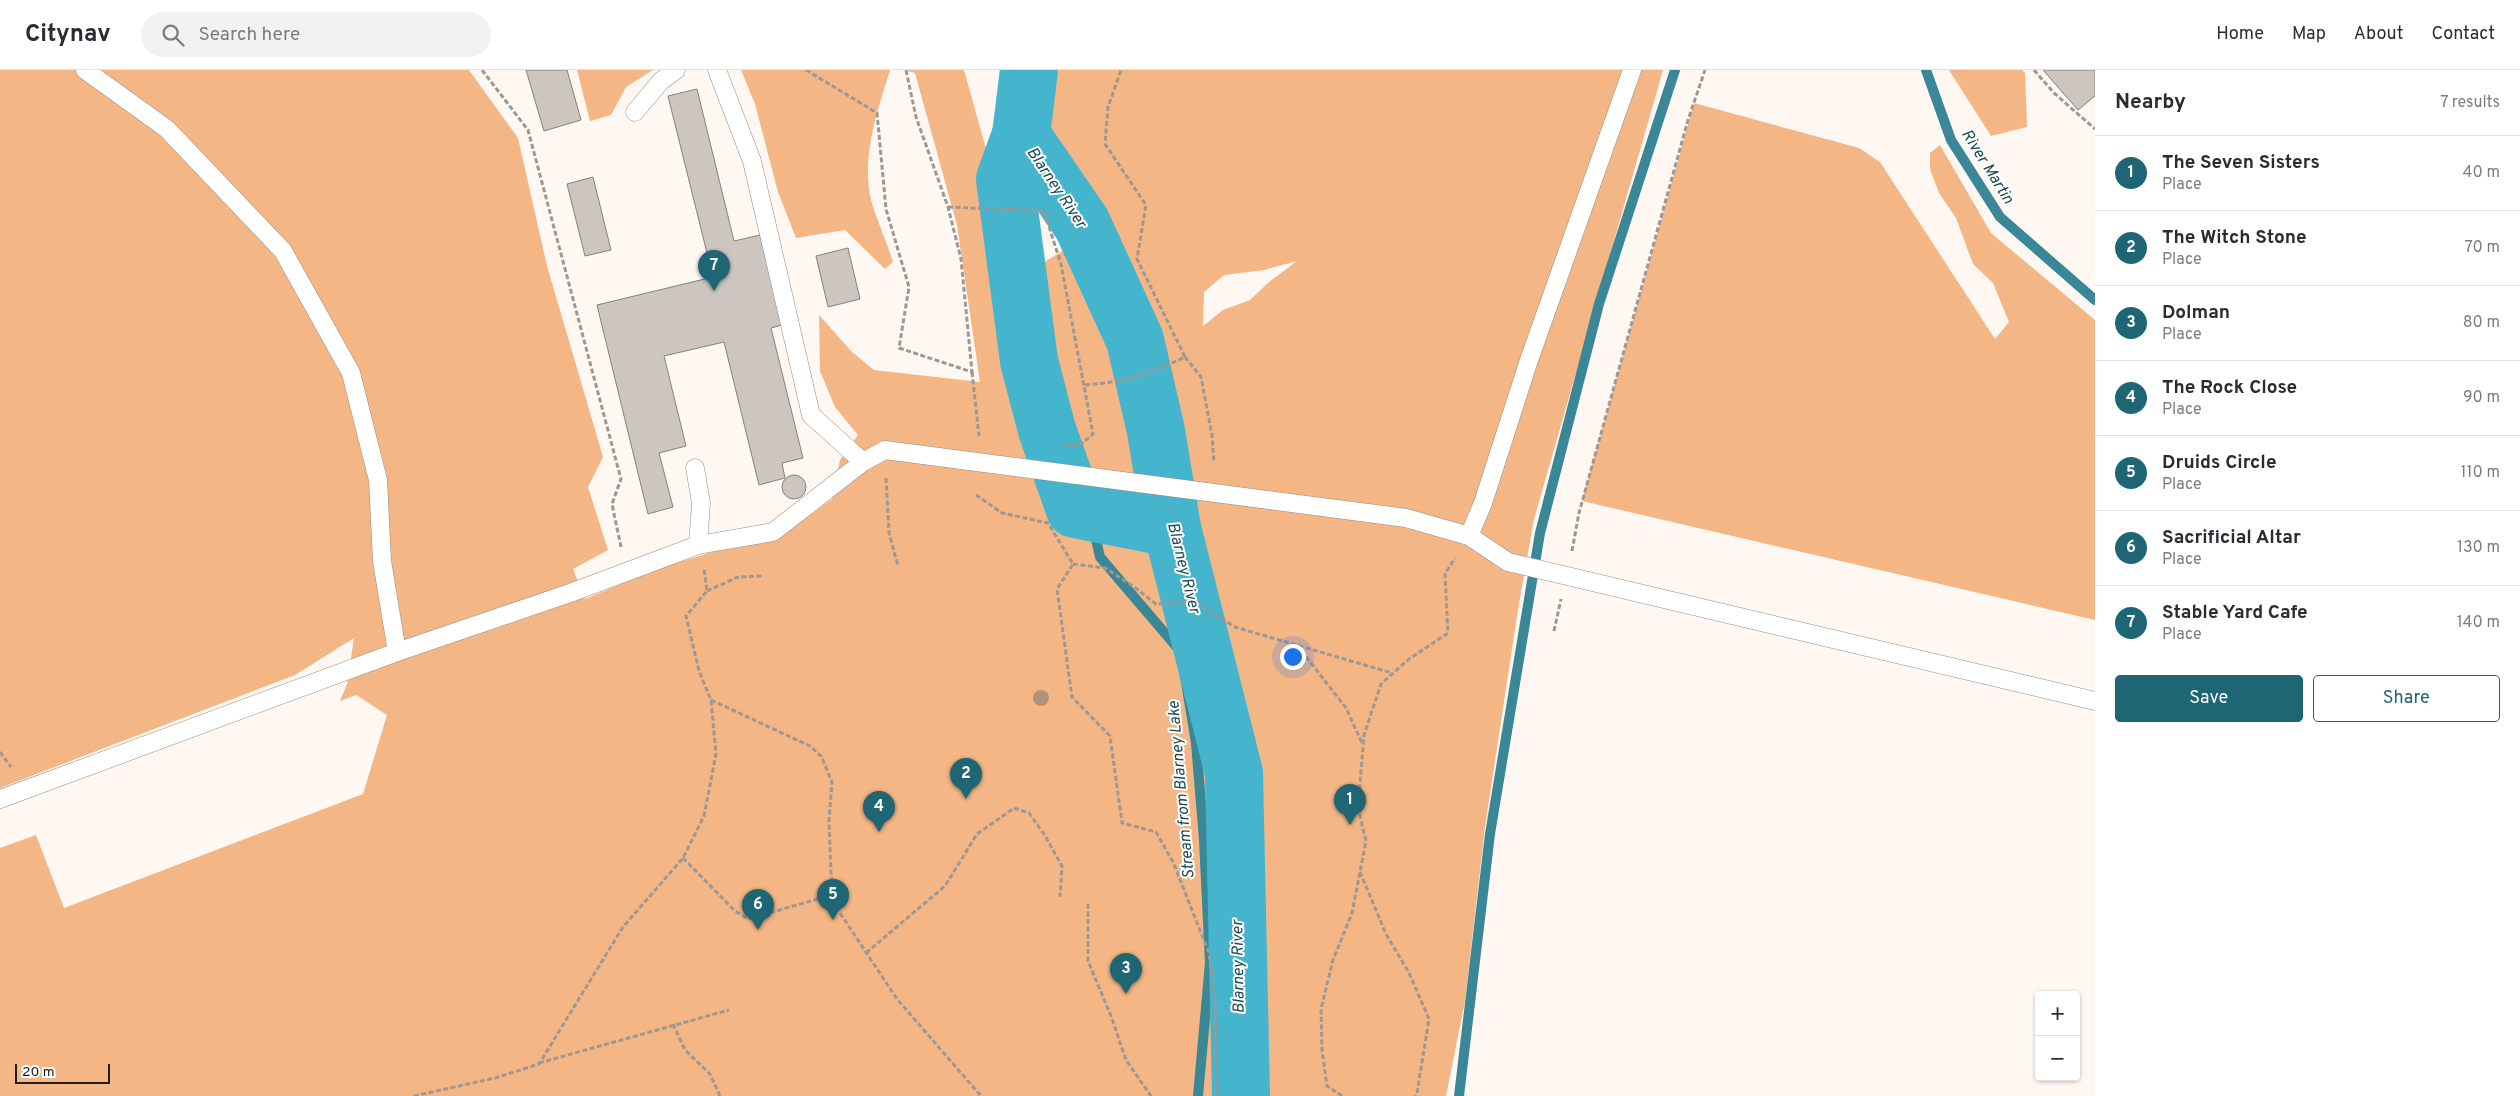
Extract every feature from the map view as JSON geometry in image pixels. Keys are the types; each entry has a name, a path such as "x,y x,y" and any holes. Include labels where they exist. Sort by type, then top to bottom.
{"lane":[{"path":"85,70 167,128 283,251 352,374 378,480 382,561 397,652"},
{"path":"635,112 661,81 676,70"},
{"path":"717,70 752,162 811,415 863,462"},
{"path":"1469,536 1483,503 1530,360 1632,70"},
{"path":"0,799 397,652 570,593 698,545 773,532 863,462 885,450 1406,518 1469,536 1508,562 2095,701"},
{"path":"695,468 701,502 698,545"}],"path":[{"path":"482,70 528,130 621,479 612,504 626,572"},
{"path":"806,70 877,113 886,209 909,287 899,348 972,372"},
{"path":"906,70 916,117 948,207 961,259 978,436"},
{"path":"1121,70 1108,107 1105,144 1146,205 1137,259 1185,357 1201,377 1212,435 1214,463"},
{"path":"1554,630 1579,513 1688,120 1704,70"},
{"path":"2034,70 2054,93 2095,129"},
{"path":"948,207 1044,211 1061,264 1093,434 1080,445 1063,446"},
{"path":"1085,385 1116,383 1154,372 1185,357"},
{"path":"885,450 889,534 898,566"},
{"path":"976,495 1002,513 1048,522 1073,564"},
{"path":"1342,1096 1327,1086 1322,1050 1321,1009 1333,960 1352,913 1366,841 1358,808 1364,735 1380,684 1409,659 1448,633 1445,574 1469,536"},
{"path":"698,545 707,591"},
{"path":"1073,564 1105,568 1156,604 1194,601 1235,627 1393,673"},
{"path":"1073,564 1058,589 1072,697 1110,736 1122,823 1156,832 1173,862 1202,932 1209,953 1215,1000 1217,1096"},
{"path":"539,1064 623,927 683,858 704,816 716,754 711,700 699,672 686,616 707,591 738,578 763,576"},
{"path":"1296,644 1346,708 1363,745"},
{"path":"711,700 810,746 821,756 832,782 829,821 831,874 838,910 897,999 918,1026 981,1096"},
{"path":"866,953 946,886 977,834 1014,808 1029,813 1044,834 1062,866 1060,897"},
{"path":"683,858 734,911 748,919 834,894"},
{"path":"1359,870 1386,934 1409,973 1430,1019 1415,1096"},
{"path":"1088,904 1088,961 1111,1016 1126,1060 1151,1096"},
{"path":"414,1096 495,1078 673,1024 729,1010"},
{"path":"673,1024 685,1050 710,1074 720,1096"}],"shaded area":[{"path":"0,70 469,70 518,138 547,266 603,457 588,487 608,550 573,569 585,599 657,569 725,548 783,535 832,499 840,460 858,435 835,407 820,371 819,315 852,352 874,370 980,382 957,225 915,73 904,70 964,70 995,181 1035,434 1055,420 1042,358 1033,298 1038,266 1072,245 1104,308 1145,431 1167,571 1192,652 1217,763 1230,989 1230,1096 0,1096 0,848 36,835 64,908 363,794 387,715 356,695 340,701 347,684 354,638 295,675 0,788"},
{"path":"577,70 653,70 626,87 611,115 590,121"},
{"path":"741,70 890,70 871,138 868,173 873,207 893,262 885,269 845,230 796,238 778,192 755,104"},
{"path":"1043,70 1663,70 1534,519 1518,609 1485,827 1465,1001 1446,1096 1246,1096 1238,767 1206,660 1194,601 1181,511 1173,477 1170,425 1143,337 1099,231 1077,193 1035,134 1034,122 1044,107 1039,87","holes":["1297,261 1269,282 1250,300 1223,310 1203,326 1204,292 1224,275 1264,270"]},
{"path":"1949,70 2022,70 2025,73 2027,127 1991,136"},
{"path":"1694,103 1859,148 1880,162 1995,339 2009,322 1993,283 1973,264 1956,218 1939,193 1930,169 1930,153 1940,145 1991,233 2095,320 2095,620 1582,501"}],"building":[{"path":"526,70 567,70 581,120 544,131"},
{"path":"2043,70 2095,70 2095,96 2078,110"},
{"path":"697,89 734,241 760,235 782,325 771,328 803,458 782,463 785,478 759,485 724,342 664,356 686,446 659,453 673,507 648,514 597,305 713,277 668,96"},
{"path":"593,177 611,250 585,256 567,184"},
{"path":"848,248 860,299 828,307 816,256"},
{"path":"794,475 803,478 806,487 803,496 794,499 785,496 782,487 785,478"}],"waterway":[{"name":"Blarney River","path":"1029,70 1021,135 1082,224 1135,340 1156,431 1172,528 1234,773 1241,1096"},
{"path":"1459,1096 1490,834 1540,533 1599,304 1675,70"},
{"name":"River Martin","path":"1926,70 1951,140 2000,217 2095,300"},
{"path":"1021,135 1005,179 1029,361 1047,430 1075,509 1172,528"},
{"name":"Stream from Blarney Lake","path":"1090,513 1100,557 1181,652 1196,743 1204,840 1210,963 1198,1096"}],"place":[{"name":"Stable Yard Cafe","path":"714,291"},
{"name":"The Witch Stone","path":"966,799"},
{"name":"The Seven Sisters","path":"1350,825"},
{"name":"The Rock Close","path":"879,832"},
{"name":"Druids Circle","path":"833,920"},
{"name":"Sacrificial Altar","path":"758,930"},
{"name":"Dolman","path":"1126,994"}]}
